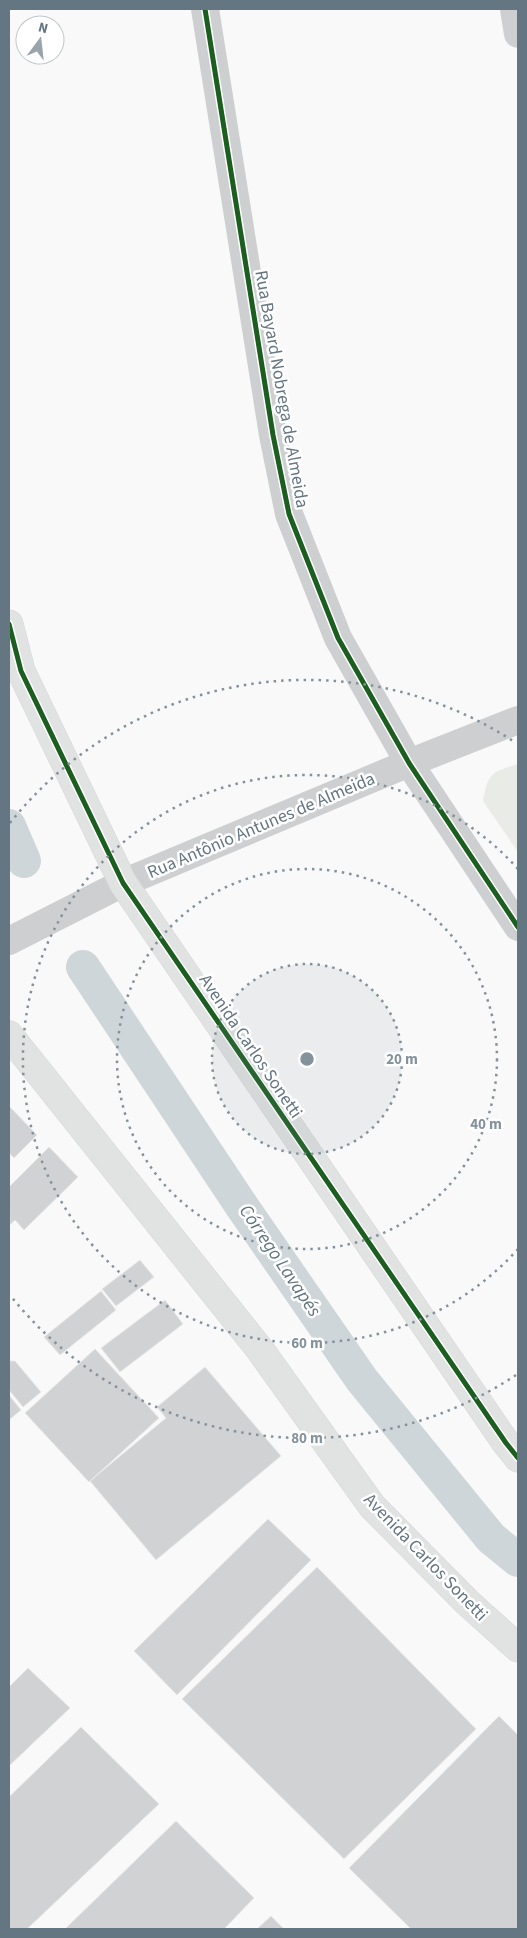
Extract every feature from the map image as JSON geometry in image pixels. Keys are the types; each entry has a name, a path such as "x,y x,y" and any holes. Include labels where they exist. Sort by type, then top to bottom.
{"street":[{"name":"Rua Bayard Nobrega de Almeida","path":"205,9 273,435 290,514 338,638 409,762 518,927"},
{"path":"514,9 518,34"},
{"name":"Avenida Carlos Sonetti","path":"9,624 21,671 111,889 518,1458"},
{"name":"Rua Antônio Antunes de Almeida","path":"9,941 111,889 409,762 518,720"},
{"name":"Avenida Carlos Sonetti","path":"9,1035 261,1351 372,1506 467,1602 518,1648"}],"shaded area":[{"path":"518,764 518,852 483,801 489,779 502,769"}],"building":[{"path":"9,1106 37,1135 14,1158 9,1153"},
{"path":"49,1147 78,1177 24,1230 15,1220 10,1225 9,1187"},
{"path":"140,1260 154,1277 116,1306 102,1289"},
{"path":"101,1291 116,1310 60,1355 44,1337"},
{"path":"165,1300 183,1324 120,1372 101,1348"},
{"path":"95,1349 159,1418 89,1482 25,1413"},
{"path":"9,1361 15,1361 41,1392 23,1407 9,1390"},
{"path":"205,1367 281,1456 156,1560 90,1481 166,1418 157,1407"},
{"path":"9,1395 21,1410 9,1420"},
{"path":"268,1519 311,1560 177,1695 134,1651"},
{"path":"317,1567 476,1729 344,1859 182,1699"},
{"path":"28,1668 70,1708 9,1766 9,1687"},
{"path":"499,1716 518,1735 518,1929 411,1929 349,1868"},
{"path":"81,1727 159,1804 27,1929 9,1929 9,1797"},
{"path":"176,1821 254,1898 224,1929 65,1929"},
{"path":"271,1916 284,1929 257,1929"}],"waterway":[{"name":"Córrego Lavapés","path":"9,826 24,861"},
{"name":"Córrego Lavapés","path":"83,967 241,1205 362,1380 491,1538 518,1560"}],"cycle path":[{"path":"205,9 273,435 289,514 338,638 409,763 518,927"},
{"path":"9,624 21,671 123,883 518,1458"}]}
